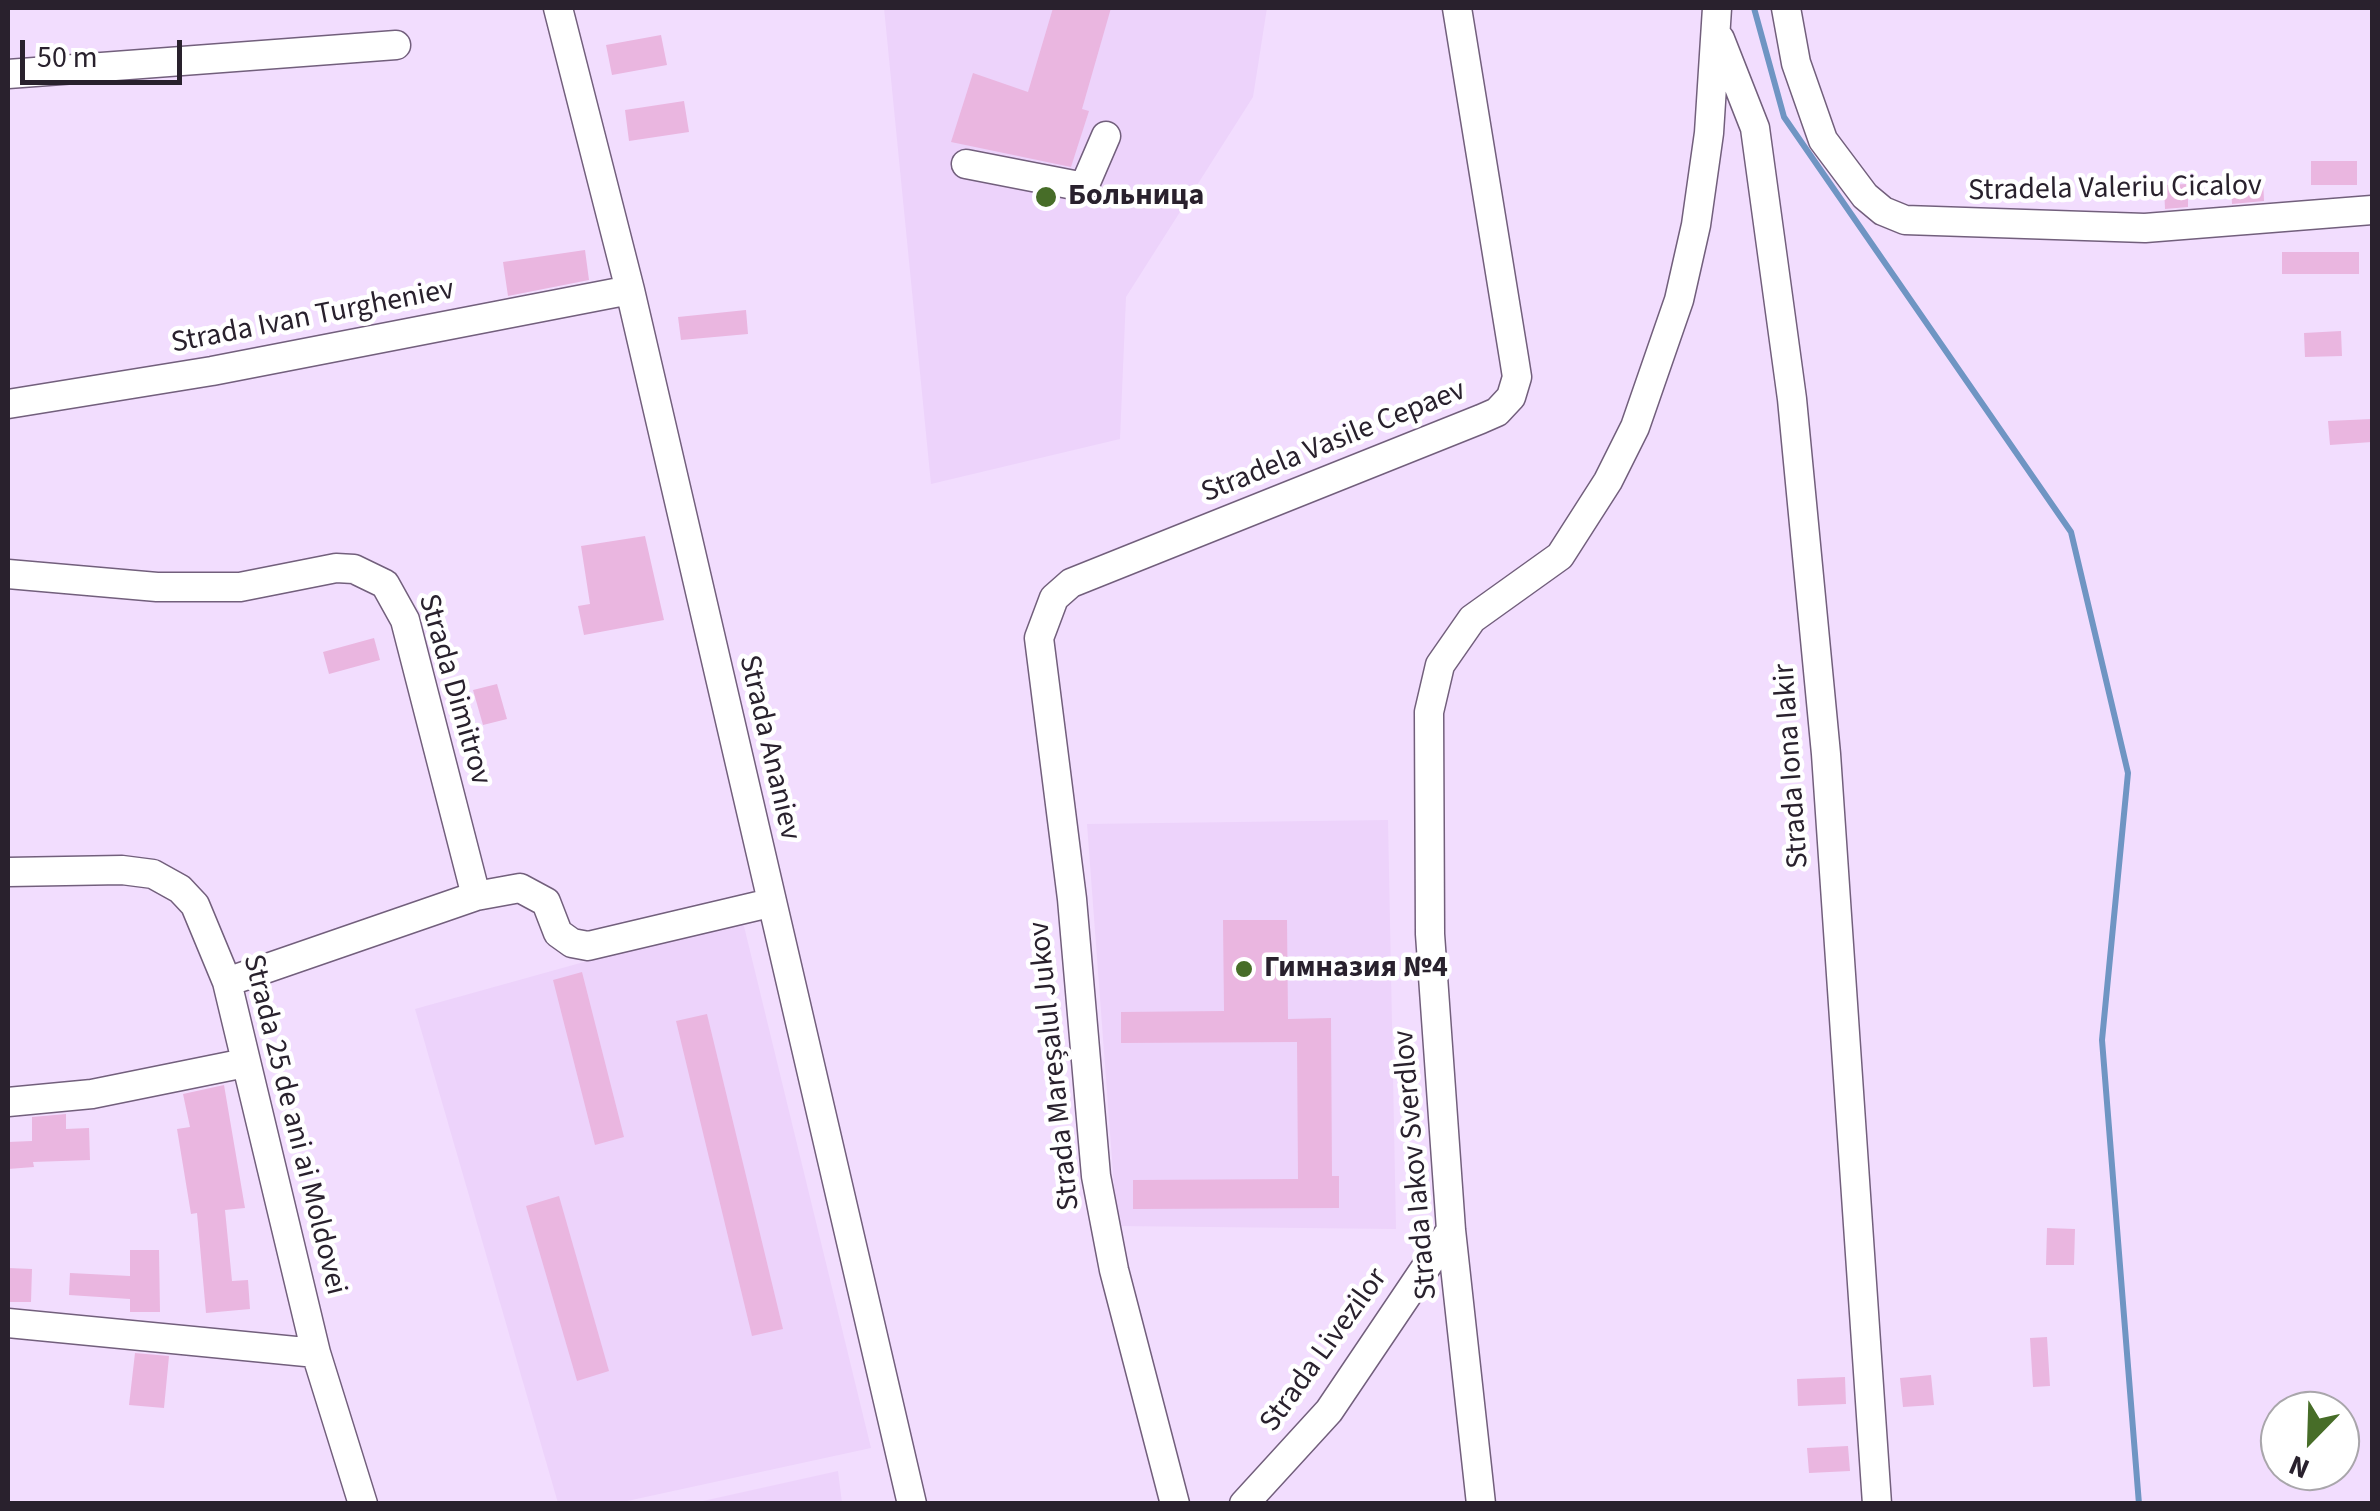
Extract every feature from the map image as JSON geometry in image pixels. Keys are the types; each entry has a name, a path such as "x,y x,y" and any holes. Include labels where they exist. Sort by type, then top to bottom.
{"street":[{"name":"Strada Ananiev","path":"558,8 630,290 912,1504"},
{"name":"Stradela Vasile Cepaev","path":"1044,615 1072,582 1481,420 1497,412 1510,397 1517,378 1457,8"},
{"name":"Stradela Valeriu Cicalov","path":"1786,8 1796,63 1823,140 1866,196 1882,211 1905,220 2145,228 2372,210"},
{"name":"Strada Iakov Sverdlov","path":"1481,1504 1451,1230 1430,934 1430,712 1440,666 1472,619 1560,556 1608,481 1635,426 1679,300 1696,225 1717,20"},
{"name":"Strada Iona Iakir","path":"1717,20 1755,128 1794,419 1826,754 1878,1504"},
{"path":"8,74 396,45"},
{"path":"966,164 1084,187 1106,136"},
{"name":"Strada Ivan Turgheniev","path":"8,404 231,368 630,290"},
{"name":"Strada Dimitrov","path":"8,574 157,586 240,587 336,568 354,569 386,584 405,620 476,896"},
{"name":"Strada Mareșalul Jukov","path":"1044,615 1039,638 1072,899 1096,1176 1114,1270 1175,1504"},
{"name":"Strada 25 de ani ai Moldovei","path":"8,863 8,872 122,870 152,874 180,889 196,904 226,982 316,1354 363,1504"},
{"path":"226,982 476,896 520,888 536,893 553,914 558,933 572,944 588,946 770,903"},
{"path":"8,1102 92,1094 245,1063"},
{"name":"Strada Livezilor","path":"1244,1504 1328,1411 1451,1230"},
{"path":"8,1323 316,1354"}],"shaded area":[{"name":"Больница","path":"884,8 1267,8 1253,97 1126,297 1120,439 931,484"},
{"name":"Гимназия №4","path":"1388,820 1396,1229 1117,1226 1087,824"},
{"path":"742,918 871,1448 618,1503 558,1503 415,1009"},
{"path":"838,1471 842,1503 694,1503"}],"building":[{"path":"1053,8 1111,8 1082,109 1089,111 1071,167 951,142 973,73 1028,92"},
{"path":"661,35 667,65 612,75 606,45"},
{"path":"684,101 689,132 629,141 625,110"},
{"path":"2311,161 2357,161 2357,185 2311,185"},
{"path":"2263,180 2264,201 2232,204 2231,181"},
{"path":"2188,184 2188,207 2165,209 2164,185"},
{"path":"585,250 589,280 508,296 503,262"},
{"path":"2282,252 2359,252 2359,274 2282,274"},
{"path":"746,310 748,334 681,340 678,317"},
{"path":"2341,331 2342,356 2305,357 2304,333"},
{"path":"2372,419 2372,442 2330,445 2328,421"},
{"path":"645,536 664,620 584,635 578,606 590,604 581,546"},
{"path":"374,638 380,660 329,674 323,652"},
{"path":"497,684 507,719 483,725 473,690"},
{"path":"1223,920 1287,920 1288,1019 1331,1018 1332,1176 1339,1176 1339,1208 1133,1209 1133,1180 1298,1179 1297,1042 1121,1043 1121,1012 1224,1011"},
{"path":"582,972 624,1137 595,1145 553,980"},
{"path":"707,1014 783,1329 752,1336 676,1021"},
{"path":"224,1085 245,1208 225,1210 232,1281 248,1280 250,1309 206,1313 197,1213 191,1214 177,1129 190,1127 183,1094"},
{"path":"66,1114 66,1129 89,1128 90,1160 33,1162 34,1167 8,1169 8,1142 32,1141 32,1117"},
{"path":"559,1196 609,1371 577,1381 526,1206"},
{"path":"2047,1228 2075,1229 2074,1265 2046,1265"},
{"path":"130,1250 159,1250 160,1312 130,1312 130,1299 69,1295 70,1273 130,1276"},
{"path":"8,1268 32,1269 31,1302 8,1302"},
{"path":"2047,1337 2050,1386 2033,1387 2030,1338"},
{"path":"135,1353 169,1356 164,1408 129,1405"},
{"path":"1931,1375 1934,1405 1903,1407 1900,1378"},
{"path":"1845,1377 1846,1404 1798,1406 1797,1379"},
{"path":"1848,1446 1850,1471 1809,1473 1807,1448"}],"waterway":[{"path":"1754,8 1784,117 2071,532 2128,773 2102,1040 2139,1504"}],"place":[{"name":"Больница","path":"1046,197"},
{"name":"Гимназия №4","path":"1244,969"}]}
